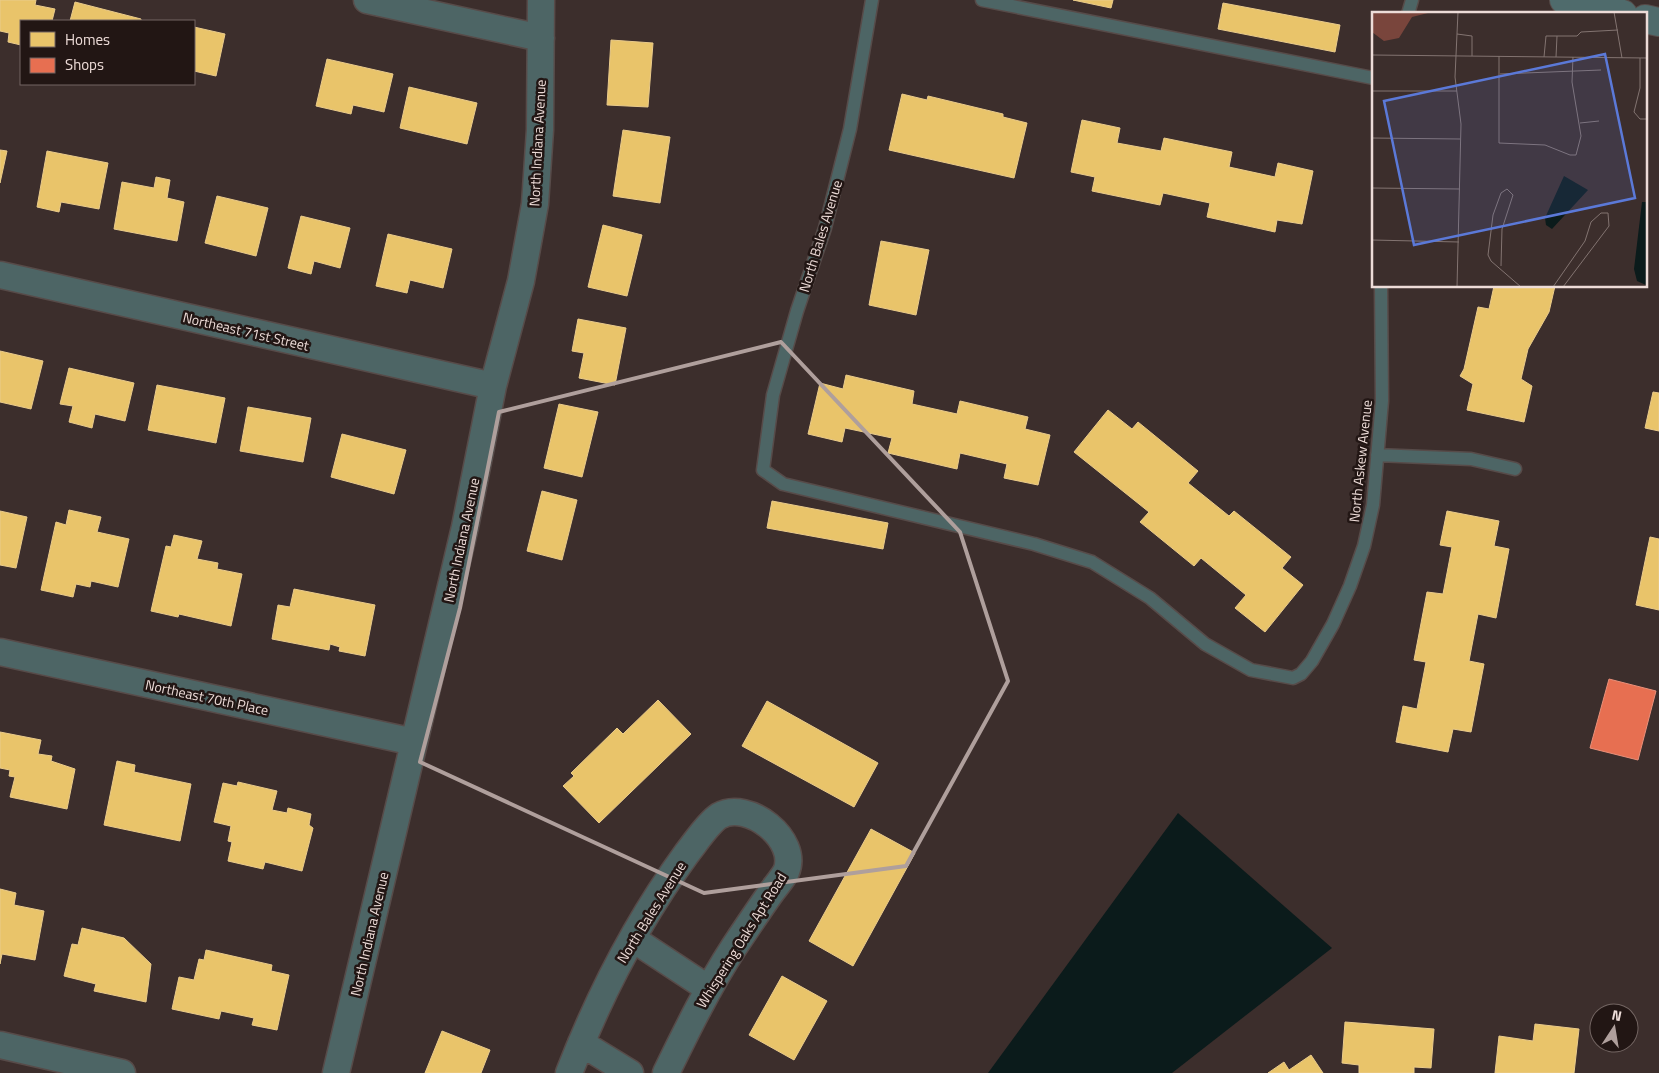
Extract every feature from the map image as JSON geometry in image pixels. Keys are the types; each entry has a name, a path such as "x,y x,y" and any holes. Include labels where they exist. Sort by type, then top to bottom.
{"main road":[{"path":"1564,0 1615,12"},
{"path":"1646,19 1659,22"}],"street":[{"path":"367,0 541,38"},
{"name":"North Indiana Avenue","path":"336,1073 465,527 493,386 521,281 535,204 540,130 541,0"},
{"name":"Northeast 71st Street","path":"0,275 493,386"},
{"name":"Northeast 70th Place","path":"0,652 414,742"},
{"name":"North Bales Avenue","path":"569,1073 609,982 679,865 699,838 720,816 736,812 753,816 776,833"},
{"name":"Whispering Oaks Apt Road","path":"666,1073 734,947 786,871 788,853 782,839 776,833"},
{"path":"633,939 710,989"},
{"path":"581,1043 630,1073"},
{"path":"0,1045 122,1073"}],"lane":[{"name":"North Bales Avenue","path":"872,0 850,129 825,228 797,311 773,395 763,470 783,484 1034,544 1092,562 1150,598 1205,644 1251,670 1293,678"},
{"path":"982,0 1372,78"},
{"name":"North Askew Avenue","path":"1293,678 1301,674 1312,661 1333,624 1350,586 1364,546 1373,504 1382,401 1381,288"},
{"path":"1377,455 1471,460 1515,469"}],"highlighted area":[{"path":"781,342 960,532 1008,681 906,866 704,893 420,762 460,608 499,412"}],"shaded area":[{"path":"1178,813 1332,948 1172,1073 988,1073"}],"building: Homes":[{"path":"0,0 36,0 35,5 55,9 52,20 20,20 20,45 8,42 9,33 0,31"},
{"path":"1073,0 1113,0 1111,8"},
{"path":"75,2 141,19 141,20 70,20"},
{"path":"1223,3 1340,25 1335,52 1218,29"},
{"path":"195,27 225,34 216,76 195,71"},
{"path":"611,40 653,43 648,107 607,105"},
{"path":"327,59 393,74 384,112 353,105 351,114 316,106"},
{"path":"409,87 477,103 467,144 400,128"},
{"path":"902,94 927,100 928,96 1003,114 1003,117 1027,123 1014,178 889,150"},
{"path":"1082,120 1120,128 1117,143 1161,151 1164,138 1232,152 1229,167 1275,177 1278,163 1313,171 1302,224 1277,220 1275,232 1207,217 1210,203 1163,193 1160,205 1092,191 1095,177 1071,172"},
{"path":"623,130 670,137 660,203 613,196"},
{"path":"0,150 7,151 0,183"},
{"path":"47,151 108,163 99,209 61,202 59,212 37,207"},
{"path":"156,177 170,180 167,198 184,202 177,241 114,229 122,182 154,188"},
{"path":"217,196 268,208 256,256 205,243"},
{"path":"301,216 350,228 340,268 314,261 311,274 288,268"},
{"path":"603,225 642,235 627,296 588,287"},
{"path":"388,234 452,249 443,288 410,280 407,293 376,286"},
{"path":"881,241 929,250 916,315 869,305"},
{"path":"1494,288 1555,288 1549,312 1528,349 1521,379 1532,386 1524,422 1467,410 1473,384 1460,376 1464,369 1478,307 1489,309"},
{"path":"578,319 626,328 615,385 579,378 584,353 572,351"},
{"path":"0,351 43,361 31,409 0,402"},
{"path":"69,368 134,383 125,421 95,414 92,428 69,422 73,406 60,404"},
{"path":"846,375 914,391 912,404 957,414 960,401 1028,417 1025,429 1050,435 1038,485 1004,478 1007,464 960,453 957,469 888,453 892,438 845,428 842,442 808,434 820,383 843,389"},
{"path":"157,385 225,398 216,443 148,430"},
{"path":"1653,392 1659,393 1659,431 1645,428"},
{"path":"559,404 598,412 582,477 544,468"},
{"path":"248,407 311,418 303,462 240,451"},
{"path":"1108,410 1132,429 1138,422 1198,471 1188,483 1229,516 1234,511 1291,557 1282,568 1303,585 1265,632 1235,608 1246,595 1201,558 1194,566 1140,522 1149,512 1074,452"},
{"path":"342,434 406,450 394,494 331,477"},
{"path":"542,491 577,500 562,560 527,551"},
{"path":"772,501 888,523 883,549 767,528"},
{"path":"69,510 101,517 97,532 129,539 118,587 91,581 90,587 76,584 73,597 41,590 56,522 66,525"},
{"path":"0,511 27,517 16,568 0,565"},
{"path":"1447,511 1499,521 1494,546 1509,549 1496,618 1478,614 1469,661 1484,664 1471,732 1453,729 1448,752 1396,742 1403,706 1417,709 1426,662 1414,660 1427,592 1443,594 1452,547 1440,545"},
{"path":"174,535 202,541 197,559 218,563 217,569 242,574 231,626 179,614 178,617 151,611 166,546 171,547"},
{"path":"1650,537 1659,539 1659,610 1636,605"},
{"path":"294,589 375,605 365,656 339,651 340,647 330,644 329,650 272,639 278,605 290,607"},
{"path":"658,700 691,734 599,823 563,786 574,776 571,773 617,728 623,734"},
{"path":"767,701 878,763 854,807 742,746"},
{"path":"0,732 41,740 38,754 52,756 51,761 75,769 67,809 10,797 15,777 9,776 10,770 0,768"},
{"path":"117,761 135,765 134,772 191,784 180,841 104,825"},
{"path":"238,782 277,791 272,810 287,813 288,808 311,814 309,825 313,828 302,871 265,862 263,869 228,861 232,842 228,841 231,826 214,822 223,783 237,786"},
{"path":"871,829 915,853 853,966 809,941"},
{"path":"0,889 16,893 14,905 44,911 35,960 2,954 0,964"},
{"path":"82,928 124,938 151,964 146,1002 94,991 96,984 64,976 72,944 78,945"},
{"path":"206,950 272,965 271,971 289,975 277,1030 252,1025 254,1018 221,1011 219,1019 172,1009 179,977 194,980 199,959 204,960"},
{"path":"782,976 827,1001 794,1060 749,1035"},
{"path":"1345,1022 1434,1029 1431,1068 1414,1067 1414,1073 1359,1073 1359,1065 1342,1063"},
{"path":"1535,1024 1579,1029 1574,1073 1495,1073 1499,1036 1533,1041"},
{"path":"442,1031 490,1050 481,1073 425,1073"},
{"path":"1311,1055 1323,1073 1268,1073 1284,1062 1289,1070"}],"building: Shops":[{"path":"1609,679 1656,691 1638,760 1590,748"}]}
